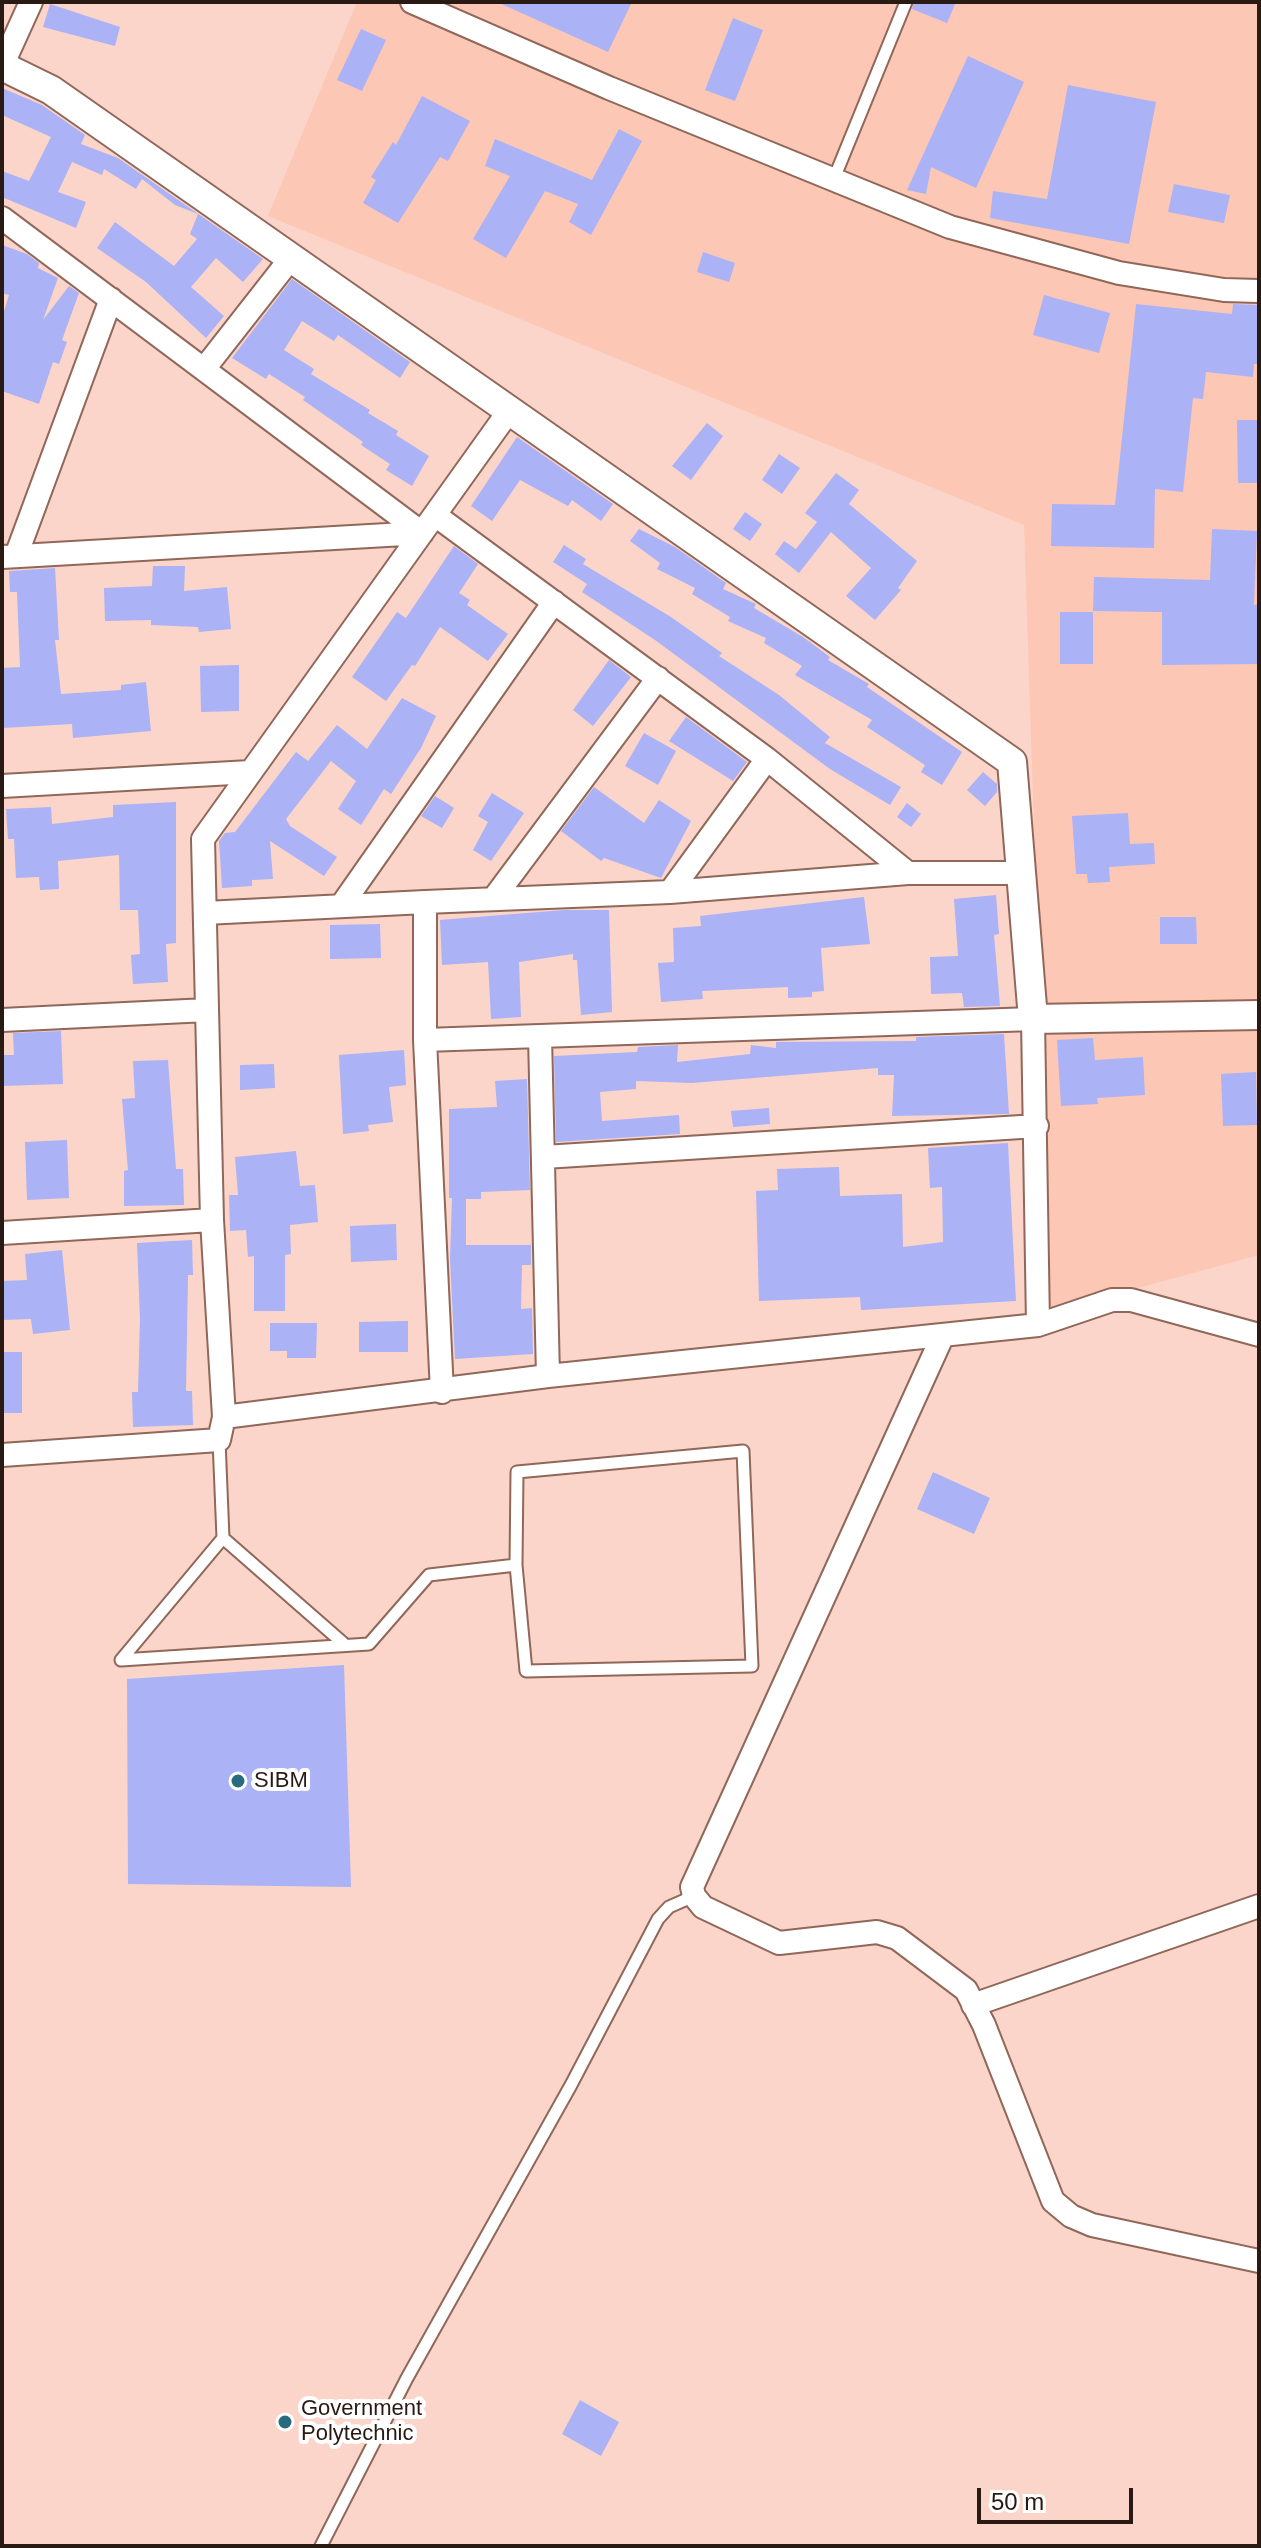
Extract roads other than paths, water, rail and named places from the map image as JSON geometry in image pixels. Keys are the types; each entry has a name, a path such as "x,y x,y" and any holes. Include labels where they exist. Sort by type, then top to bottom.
{"street":[{"path":"31,2 2,66 51,90 1012,762 1033,1019 1038,1325"},
{"path":"412,2 833,181 950,227 1119,273 1224,290 1259,291"},
{"path":"2,218 204,369 428,524 554,602 767,759 908,873"},
{"path":"204,369 291,258"},
{"path":"111,299 9,557 428,524"},
{"path":"2,1455 219,1440 224,1417 212,1220 203,839 509,411"},
{"path":"341,906 554,602"},
{"path":"494,898 658,678"},
{"path":"670,892 767,759"},
{"path":"2,786 250,772"},
{"path":"205,913 670,892 908,873 1019,873"},
{"path":"425,902 425,1040 442,1392"},
{"path":"2,1020 207,1010"},
{"path":"425,1040 1033,1019 1259,1015"},
{"path":"540,1036 548,1376"},
{"path":"544,1157 1037,1126"},
{"path":"2,1233 212,1220"},
{"path":"224,1417 442,1392 548,1376 1038,1325 1112,1300 1131,1300 1259,1335"},
{"path":"943,1335 692,1887 694,1896 703,1907 779,1943 877,1932 897,1938 955,1979 973,2005 1053,2201 1071,2216 1092,2225 1259,2261"},
{"path":"973,2005 1259,1906"}],"lane":[{"path":"833,181 906,2"},
{"path":"219,1440 223,1538 121,1660 343,1643 369,1644 429,1575 516,1565"},
{"path":"743,1451 752,1666 526,1671 516,1565 517,1472 743,1451"},
{"path":"223,1538 343,1643"},
{"path":"321,2546 407,2378 571,2085 658,1919 669,1907 694,1896"}],"place":[{"name":"SIBM","path":"238,1781"},
{"name":"Government Polytechnic","path":"285,2422"}]}
